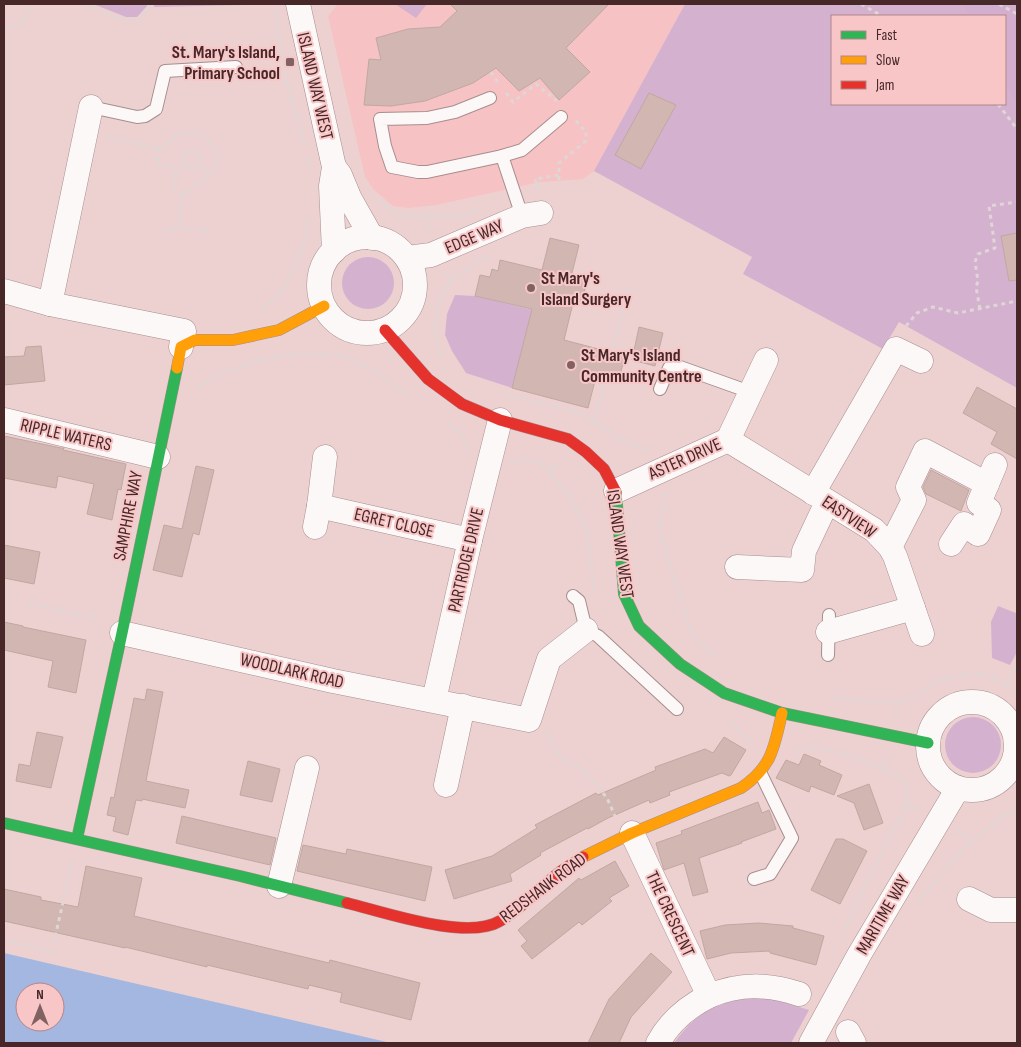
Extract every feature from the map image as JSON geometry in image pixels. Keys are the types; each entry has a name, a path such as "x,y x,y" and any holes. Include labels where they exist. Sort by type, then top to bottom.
{"street":[{"name":"ISLAND WAY WEST","path":"298,4 334,167 331,186 334,251"},
{"path":"40,301 86,132 91,107"},
{"name":"ISLAND WAY WEST","path":"334,167 340,175 350,199 372,238"},
{"name":"EDGE WAY","path":"407,258 431,255 529,204"},
{"path":"358,238 372,238 386,241 407,258 413,271 414,299 398,323 385,330 371,333 357,332 343,327 332,318 324,306 319,292 320,277 325,262 334,251 345,243 358,238"},
{"path":"4,292 184,331 181,347"},
{"path":"181,347 195,340 233,340 279,330 324,306"},
{"name":"ISLAND WAY WEST","path":"385,330 428,379 462,404 500,420 568,439 586,452 604,469 616,491 620,564 624,594 639,626 680,664 724,694 782,712 928,742"},
{"name":"SAMPHIRE WAY","path":"77,839 181,347"},
{"path":"737,567 802,570 804,551 820,497 896,350 921,361"},
{"name":"ASTER DRIVE","path":"616,491 728,440 766,360"},
{"name":"RIPPLE WATERS","path":"4,420 158,456"},
{"name":"PARTRIDGE DRIVE","path":"434,700 470,540 500,420"},
{"name":"EASTVIEW","path":"728,440 874,530 890,546 895,556 922,634"},
{"path":"890,546 914,500 908,487 926,451 991,475 979,503 989,510 978,534 964,524 951,544"},
{"name":"EGRET CLOSE","path":"326,456 317,516 470,540"},
{"path":"829,623 913,608"},
{"name":"WOODLARK ROAD","path":"123,628 333,681 529,720"},
{"path":"529,720 549,659 586,630"},
{"path":"965,703 980,703 994,708 1005,717 1013,730 1016,744 1016,759 1008,772 992,785 972,790 958,788 945,781 935,770 929,757 928,742 932,729 940,716 952,708 965,703"},
{"path":"446,785 463,706"},
{"name":"REDSHANK ROAD","path":"77,839 449,928 479,928 500,922 571,864 603,846 741,788 761,774 773,750 782,712"},
{"path":"279,886 307,768"},
{"name":"MARITIME WAY","path":"811,1043 859,955 958,788"},
{"path":"4,823 77,839"},
{"name":"THE CRESCENT","path":"628,835 709,996"},
{"path":"969,899 991,910 1017,910"},
{"path":"658,1043 668,1027 679,1015 709,996 728,989 756,985 784,989 799,994"}],"lane":[{"path":"91,107 137,117 145,116 156,109 165,71 236,67"},
{"path":"490,98 455,112 427,118 380,119 385,146 392,167 426,172 502,156 522,150 561,117"},
{"path":"502,156 529,204"},
{"path":"660,389 669,368 680,366 750,392"},
{"path":"573,596 578,601 586,630 598,636 677,709"},
{"path":"828,655 829,623"},
{"path":"754,879 770,874 792,838 761,774"}],"path":[{"path":"4,28 14,28 22,22 32,4"},
{"path":"84,4 124,20 138,20 149,8 149,4"},
{"path":"275,4 277,33 283,69 308,157 310,176"},
{"path":"861,4 880,15"},
{"path":"999,4 1017,14"},
{"path":"999,105 1017,128"},
{"path":"86,132 159,148 166,148 176,134 198,132 212,143 218,157 213,172 183,195 180,210 180,228"},
{"path":"159,148 157,164 177,168 174,188 183,195"},
{"path":"191,150 198,154 201,160 198,165 193,169 183,164 184,152 191,150"},
{"path":"198,165 210,175"},
{"path":"529,204 535,179 559,175"},
{"path":"375,197 382,205 395,213 409,216 456,216 482,208"},
{"path":"980,308 975,262 978,254 995,248 989,206 1017,202"},
{"path":"261,310 277,296 293,269 304,239 309,209"},
{"path":"426,215 429,236"},
{"path":"164,232 180,228 210,232"},
{"path":"442,359 434,332 435,316 439,303 451,281 472,265 496,252"},
{"path":"444,272 451,281"},
{"path":"612,353 631,282"},
{"path":"906,326 917,313 933,307 958,313 1017,301"},
{"path":"303,347 304,354"},
{"path":"594,421 606,375"},
{"path":"497,392 576,412 594,421 616,437 644,448 652,456 660,470 666,487 666,502 659,524 660,533 692,635 721,661"},
{"path":"29,604 123,628"},
{"path":"1006,686 1017,665"},
{"path":"825,696 869,700 904,700 919,695 933,684 955,676 974,673 996,679 1017,694"},
{"path":"529,720 548,731 560,758 583,769 607,798 628,835"},
{"path":"913,909 946,867 968,844 1002,816 1017,808"},
{"path":"4,940 52,950 77,839"}],"shaded area":[{"path":"93,4 147,4 147,6 137,17 126,17"},
{"path":"154,4 245,4 245,5 154,7"},
{"path":"338,4 685,4 594,171 583,179 540,182 436,205 408,208 393,206 374,190 365,177 328,16"},
{"path":"395,4 427,4 416,18"},
{"path":"685,4 1017,4 1017,388 899,322 883,349 743,274 752,257 594,171"},
{"path":"963,4 1017,4 1017,103 1006,84 1006,15 969,15"},
{"path":"368,257 382,261 390,269 394,283 390,297 382,305 368,309 354,305 346,297 342,283 346,269 354,261"},
{"path":"455,295 475,296 533,310 512,388 466,373 452,351 445,335 447,314"},
{"path":"998,606 1016,613 1017,610 1017,652 1010,665 992,658 991,622"},
{"path":"973,717 984,719 993,725 999,734 1001,745 999,756 993,765 984,771 973,773 962,771 953,765 947,756 945,745 947,734 953,725 962,719"},
{"path":"745,998 770,998 809,1010 791,1043 674,1043 697,1018 713,1008"}],"water":[{"path":"4,953 391,1043 4,1043"}],"building":[{"path":"450,4 609,4 566,48 590,72 559,100 540,78 519,91 496,68 473,83 425,101 391,106 364,105 369,59 381,60 376,38 408,29 440,27 457,11"},
{"path":"649,93 676,105 641,169 615,155"},
{"path":"1017,233 1017,280 1009,281 1001,236"},
{"path":"550,238 579,245 571,277 587,281 582,301 574,299 564,340 625,356 619,379 597,373 588,408 512,388 532,309 475,296 480,275 490,277 492,269 498,271 500,260 542,270"},
{"path":"639,327 663,333 655,366 632,360"},
{"path":"41,346 45,381 4,385 4,357 24,356 26,347"},
{"path":"977,387 1017,409 1017,459 991,444 997,432 963,413"},
{"path":"4,436 64,448 63,450 126,464 121,490 118,489 112,520 87,514 94,484 58,476 56,488 4,478"},
{"path":"196,466 214,470 199,535 193,533 182,577 153,570 164,525 182,529"},
{"path":"931,470 969,490 961,511 926,494 923,487"},
{"path":"4,545 40,552 34,584 4,578"},
{"path":"4,622 86,640 76,693 48,687 53,661 4,650"},
{"path":"147,689 163,692 146,781 189,790 185,808 142,799 142,801 136,800 128,835 113,831 116,817 107,815 111,797 114,798 134,698 145,700"},
{"path":"37,732 63,737 51,788 16,781 19,764 30,766"},
{"path":"724,737 746,750 731,775 722,773 669,792 670,795 650,803 649,800 608,818 540,853 541,855 510,874 512,881 454,899 445,870 492,856 537,828 535,825 596,793 598,795 656,770 655,767 705,749 713,753"},
{"path":"804,754 821,761 819,765 842,775 834,795 811,786 809,792 776,778 786,760 799,765"},
{"path":"248,761 280,769 272,802 240,795"},
{"path":"869,784 883,823 864,830 854,803 837,796"},
{"path":"758,802 762,813 769,810 776,829 699,858 708,892 693,896 684,863 664,870 656,843 682,834 681,831"},
{"path":"182,816 276,838 270,865 176,843"},
{"path":"836,839 843,839 867,851 840,904 811,890"},
{"path":"303,845 346,854 347,849 432,867 425,901 297,871"},
{"path":"615,861 629,886 609,898 612,901 582,925 579,922 532,959 521,946 527,941 518,930 579,878 581,880"},
{"path":"86,866 142,878 134,916 329,963 330,960 420,983 411,1020 340,1002 342,993 309,985 308,989 4,921 4,889 41,897 41,900 78,907"},
{"path":"759,923 793,926 793,928 824,936 816,965 770,953 770,951 731,953 707,959 700,931 725,925"},
{"path":"651,953 672,972 631,1017 619,1043 588,1043 609,999"}],"traffic: fast":[{"path":"77,839 177,368"},
{"path":"616,492 624,594 639,626 680,664 724,693 782,713 928,743"},
{"path":"4,823 240,876 347,903"}],"traffic: slow":[{"path":"177,368 181,347 195,340 233,340 279,330 324,306"},
{"path":"583,857 632,833 741,788 759,772 770,756 777,737 782,713"}],"traffic: jam":[{"path":"385,330 428,379 462,404 500,420 568,439 586,452 604,469 616,492"},
{"path":"347,903 425,923 467,928 485,926 508,916 560,872 583,857"}],"place":[{"name":"St. Mary's Island, Primary School","path":"290,62"},
{"name":"St Mary's Island Surgery","path":"531,288"},
{"name":"St Mary's Island Community Centre","path":"571,365"}]}
